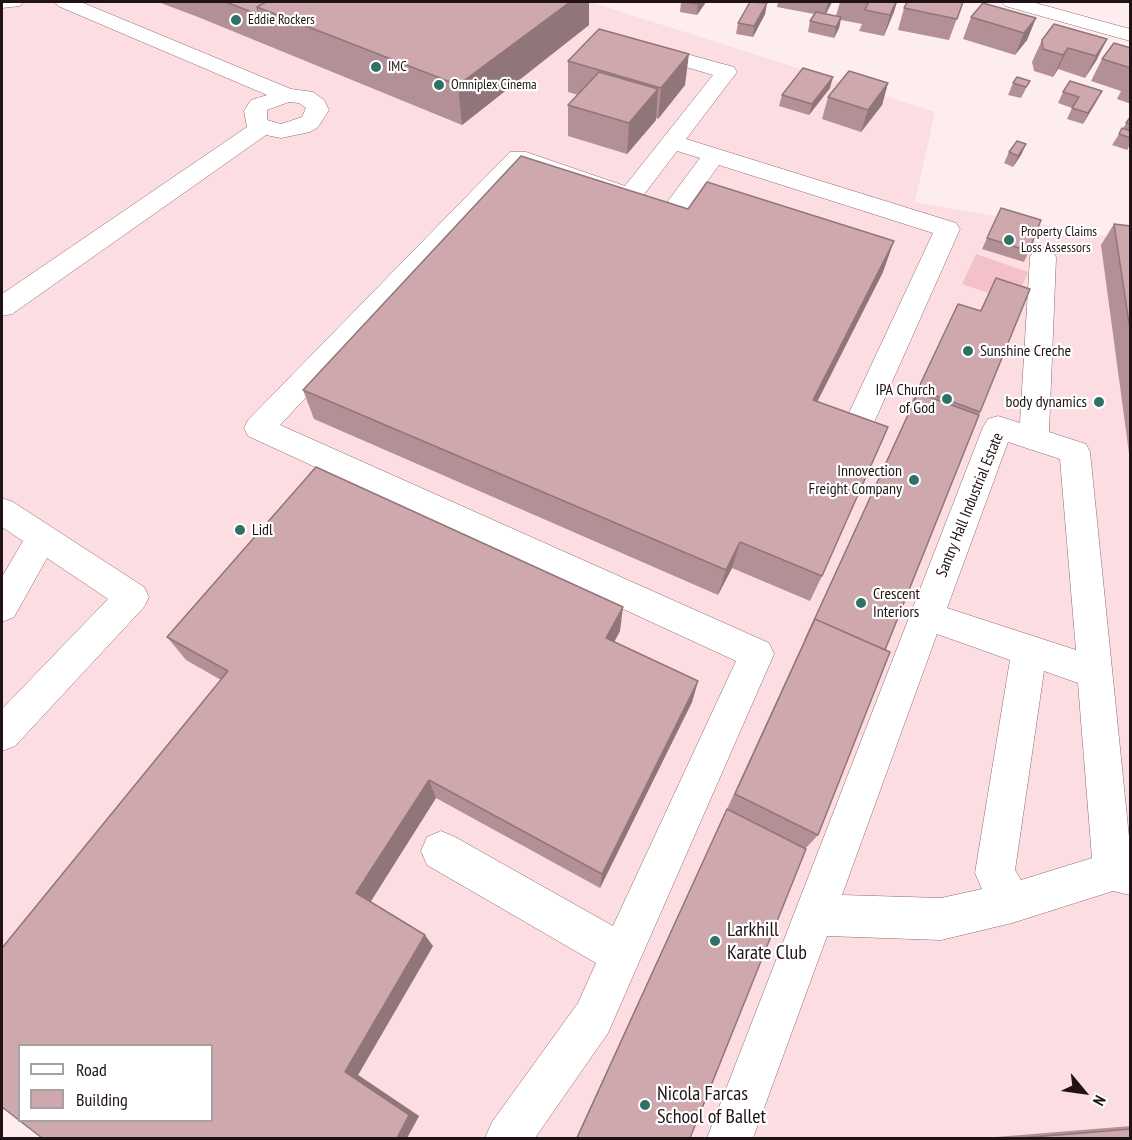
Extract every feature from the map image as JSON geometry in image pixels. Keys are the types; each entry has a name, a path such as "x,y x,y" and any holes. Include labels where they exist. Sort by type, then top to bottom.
{"street":[{"path":"2,3 13,2"},
{"path":"65,2 287,95 312,100 318,110 316,116 302,127 281,131 262,127 256,123 255,111 267,100 287,95"},
{"path":"1012,2 1131,35"},
{"path":"508,1138 593,1018 757,654 259,428 518,157 630,196 726,72 620,41"},
{"path":"2,307 262,127"},
{"path":"672,142 947,229 849,445"},
{"path":"657,232 714,155"},
{"path":"1034,438 1043,257"},
{"name":"Santry Hall Industrial Estate","path":"730,1138 814,915 927,616 998,427 1075,452 1095,673 1122,873 1012,903 941,919 814,915"},
{"path":"2,511 41,539 132,597 2,734"},
{"path":"2,607 41,539"},
{"path":"927,616 1095,673"},
{"path":"1012,903 994,873 1029,651"},
{"path":"441,850 622,954"}],"shaded area":[{"path":"2,2 591,2 935,112 915,202 1130,240 1130,1138 96,1138 199,1122 213,1122 213,1044 18,1044 18,1049 2,1075"},
{"path":"976,254 1028,272 1015,302 962,284"}],"building":[{"path":"226,2 266,2 257,7 259,15"},
{"path":"266,2 570,2 458,85 257,7"},
{"path":"750,2 767,3 754,26 738,23"},
{"path":"863,2 896,2 890,15 865,10 868,3"},
{"path":"907,2 963,2 957,19 904,8"},
{"path":"983,3 1036,18 1024,33 971,17"},
{"path":"816,12 841,17 836,27 810,21"},
{"path":"1054,24 1107,39 1096,56 1068,48 1063,55 1043,49 1042,40"},
{"path":"599,29 689,54 661,88 568,61"},
{"path":"1114,43 1131,48 1131,68 1102,59"},
{"path":"803,68 833,77 812,104 782,95"},
{"path":"849,71 888,83 868,110 828,97"},
{"path":"599,72 658,89 629,123 568,105"},
{"path":"1017,77 1030,81 1026,87 1013,83"},
{"path":"1070,81 1102,91 1088,113 1072,108 1079,97 1063,92"},
{"path":"1122,128 1131,131 1131,138 1119,134"},
{"path":"1017,141 1026,144 1018,156 1009,152"},
{"path":"521,156 688,209 707,182 894,241 813,400 888,427 822,576 740,542 726,570 303,390"},
{"name":"Property Claims Loss Assessors","path":"1001,208 1041,220 1029,251 987,238"},
{"path":"1114,224 1131,226 1131,336"},
{"path":"996,278 1030,289 980,412 918,389 958,304 981,311"},
{"path":"918,393 979,415 885,650 815,619 805,640"},
{"path":"316,467 623,607 606,638 698,681 602,874 429,780 356,893 425,935 345,1072 409,1115 397,1138 42,1138 21,1122 213,1122 213,1044 18,1044 18,1119 2,1107 2,948 228,671 167,637"},
{"path":"815,619 890,652 818,835 735,794"},
{"name":"Larkhill Karate Club","path":"727,809 806,849 690,1138 577,1138"},
{"path":"1131,1129 1131,1138 1021,1138"}],"place":[{"name":"Eddie Rockers","path":"236,20"},
{"name":"IMC","path":"376,67"},
{"name":"Omniplex Cinema","path":"439,85"},
{"name":"Property Claims Loss Assessors","path":"1009,240"},
{"name":"Sunshine Creche","path":"968,351"},
{"name":"IPA Church of God","path":"947,399"},
{"name":"body dynamics","path":"1099,402"},
{"name":"Innovection Freight Company","path":"914,480"},
{"name":"Lidl","path":"240,530"},
{"name":"Crescent Interiors","path":"861,603"},
{"name":"Larkhill Karate Club","path":"715,941"},
{"name":"Nicola Farcas School of Ballet","path":"645,1105"}]}
